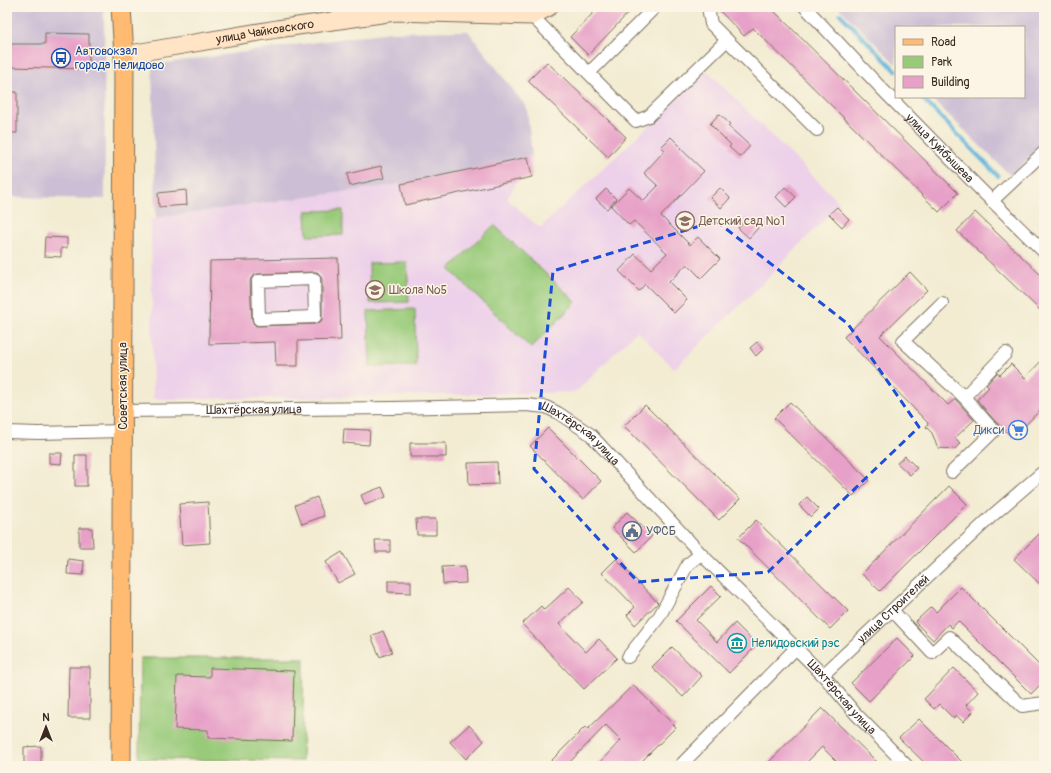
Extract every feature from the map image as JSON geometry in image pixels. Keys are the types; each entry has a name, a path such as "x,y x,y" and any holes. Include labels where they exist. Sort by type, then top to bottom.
{"main road":[{"name":"Советская улица","path":"121,7 124,55 121,766"}],"street":[{"name":"улица Чайковского","path":"124,55 395,10 532,16 549,7"},
{"path":"589,73 655,7"},
{"path":"708,7 711,24 817,130"},
{"name":"улица Куйбышева","path":"805,7 880,87 1044,252"},
{"path":"532,16 636,121 649,116 727,40"},
{"path":"992,201 1044,152"},
{"path":"314,279 315,317 260,319 258,281 314,279"},
{"path":"942,303 904,341 964,397 994,431 952,472"},
{"path":"964,397 1006,353"},
{"name":"Шахтёрская улица","path":"123,411 526,405 546,407 590,434 701,554 796,648"},
{"path":"7,432 38,433 123,431"},
{"name":"улица Строителей","path":"822,675 993,515 1044,471"},
{"path":"628,657 659,617 688,564 701,554"},
{"path":"892,610 932,653 949,637 1022,706 1044,703"},
{"path":"680,766 796,648 822,675"},
{"name":"Шахтёрская улица","path":"822,675 855,713 907,766"}],"highlighted area":[{"path":"716,221 848,324 919,427 768,572 638,582 534,469 553,271"}],"shaded area":[{"path":"7,7 104,7 105,199 7,197"},
{"path":"838,7 1044,7 1044,144 1011,176 931,98 1025,98 1025,26 895,26 895,63"},
{"path":"468,31 527,108 532,156 401,184 156,218 152,65 389,32"},
{"name":"Школа №5","path":"707,71 840,203 765,281 674,369 637,331 576,392 289,398 153,399 151,220 156,218 401,184 532,156 532,177 518,180 507,199 540,228"}],"green space":[{"path":"343,210 343,235 307,236 306,211"},
{"path":"494,225 576,302 531,348 449,269"},
{"path":"407,262 409,302 370,303 369,263"},
{"path":"415,309 416,366 370,367 368,311"},
{"path":"140,658 304,658 302,761 139,759"}],"building":[{"path":"599,7 634,7 588,55 570,37"},
{"path":"716,7 770,7 958,193 939,212 753,28 744,36"},
{"path":"45,33 89,34 89,69 10,67 11,44 45,44"},
{"path":"547,62 626,137 608,157 528,81"},
{"path":"7,92 17,92 17,133 7,133"},
{"path":"719,114 730,124 728,126 750,146 740,157 729,147 731,145 710,124"},
{"path":"671,137 681,147 680,148 704,171 661,216 690,245 698,237 720,259 701,278 687,264 669,282 687,300 674,313 645,284 639,291 619,271 635,254 651,269 667,253 634,221 629,225 611,206 629,188 643,201 658,186 644,173 665,150 661,147"},
{"path":"528,157 532,177 405,205 401,184"},
{"path":"381,166 384,178 350,186 347,174"},
{"path":"785,187 796,197 786,207 776,197"},
{"path":"720,188 730,198 721,208 710,198"},
{"path":"606,189 616,199 607,209 596,199"},
{"path":"186,190 187,205 159,207 158,193"},
{"path":"837,207 849,219 842,227 829,214"},
{"path":"975,212 1044,278 1044,314 957,231"},
{"path":"748,218 758,228 749,238 738,228"},
{"path":"45,237 67,238 67,248 61,248 61,257 44,256"},
{"path":"338,258 341,340 298,341 298,366 276,366 275,342 209,344 210,261","holes":["317,272 322,279 322,320 319,323 259,326 256,326 253,323 250,281 254,275"]},
{"path":"910,272 927,290 880,336 948,405 955,399 974,420 955,438 960,443 955,449 938,448 932,433 926,427 928,423 844,337"},
{"path":"757,342 763,349 756,356 750,348"},
{"path":"1044,358 1044,406 1013,438 995,421 977,400 989,387 986,385 997,373 1000,375 1011,364 1025,378"},
{"path":"790,402 869,480 853,496 774,418"},
{"path":"645,405 740,499 719,520 624,426"},
{"path":"548,428 601,481 583,500 530,446"},
{"path":"344,429 370,430 369,445 343,443"},
{"path":"410,443 446,443 446,457 410,457"},
{"path":"49,453 62,453 61,464 49,463"},
{"path":"75,455 87,455 87,486 75,486"},
{"path":"905,456 917,468 910,475 897,463"},
{"path":"497,462 498,484 469,485 468,463"},
{"path":"949,486 967,504 880,591 862,574"},
{"path":"382,487 386,497 365,505 361,495"},
{"path":"317,497 324,516 302,524 295,505"},
{"path":"807,497 819,509 811,517 799,505"},
{"path":"208,502 210,543 182,545 179,504"},
{"path":"627,512 652,536 636,552 612,528"},
{"path":"416,519 436,519 436,535 417,535"},
{"path":"756,520 848,611 830,629 738,538"},
{"path":"79,528 92,528 93,547 79,547"},
{"path":"1044,529 1044,588 1014,559"},
{"path":"375,540 390,540 390,552 376,552"},
{"path":"342,552 355,574 338,583 326,562"},
{"path":"68,559 84,561 83,575 67,574"},
{"path":"616,559 658,603 635,625 627,615 635,607 602,573"},
{"path":"465,566 466,583 443,584 442,567"},
{"path":"388,581 411,581 411,593 388,592"},
{"path":"711,586 721,596 696,620 717,642 735,623 757,645 729,673 676,621"},
{"path":"569,587 583,602 559,624 586,652 599,639 617,658 584,689 522,624 541,606 544,610"},
{"path":"961,587 1044,670 1044,681 1031,694 958,621 952,628 948,624 933,640 915,622 931,607 936,612"},
{"path":"383,631 392,652 380,657 371,636"},
{"path":"897,638 915,656 869,701 851,683"},
{"path":"672,647 702,676 683,697 652,667"},
{"path":"69,667 90,667 90,718 68,718"},
{"path":"210,668 294,671 292,741 208,738 208,730 175,729 177,676 210,677"},
{"path":"954,668 978,692 966,705 973,712 963,722 956,715 953,718 939,704 934,709 924,699"},
{"path":"633,685 676,727 637,766 596,766 621,740 606,725 566,766 546,766 585,727 588,729"},
{"path":"822,708 881,766 841,766 822,747 803,766 765,766"},
{"path":"919,719 966,766 928,766 899,738"},
{"path":"469,725 484,741 466,759 450,742"},
{"path":"41,746 41,766 24,766 24,747"}],"waterway":[{"path":"840,14 895,70"},
{"path":"922,98 998,176"}],"place":[{"name":"Автовокзал города Нелидово","path":"61,58"},
{"name":"Детский сад №1","path":"685,221"},
{"name":"Школа №5","path":"375,290"},
{"name":"Дикси","path":"1018,430"},
{"name":"УФСБ","path":"632,531"},
{"name":"Нелидовский рэс","path":"737,643"}]}
